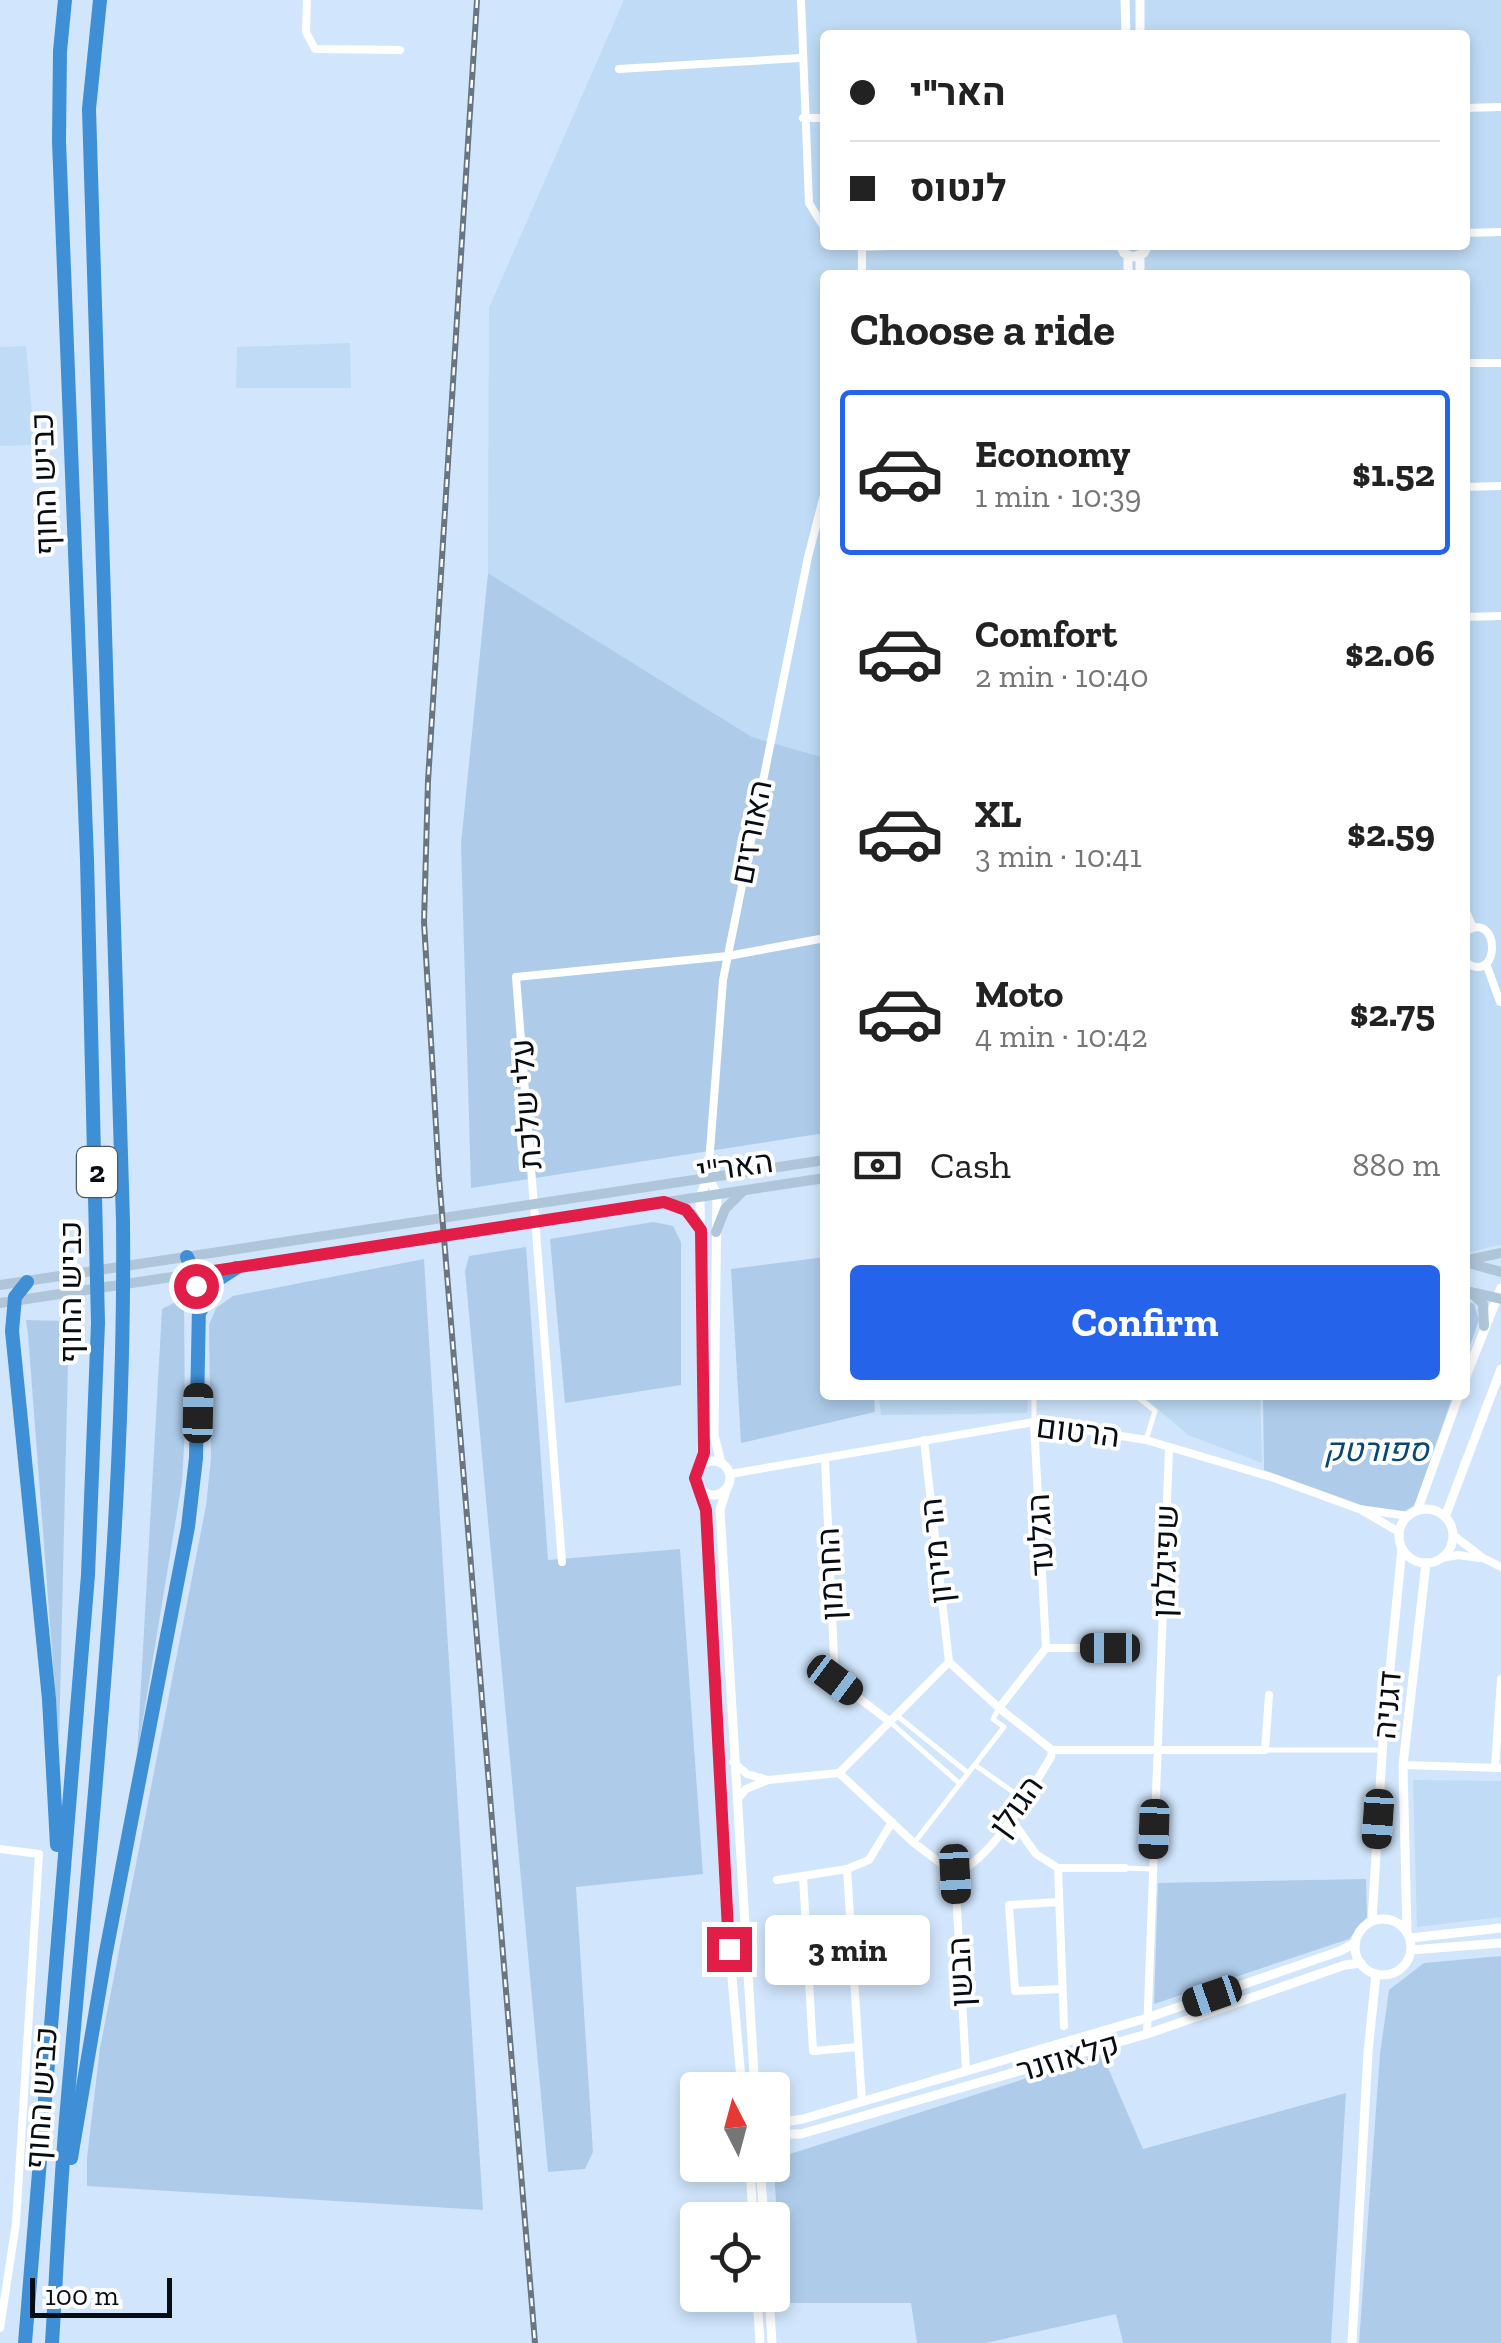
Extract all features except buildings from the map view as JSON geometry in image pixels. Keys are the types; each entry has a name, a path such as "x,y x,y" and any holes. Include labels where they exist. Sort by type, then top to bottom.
{"highway":[{"name":"כביש החוף","path":"24,2343 88,1575 99,1272 58,141 65,0"},
{"name":"כביש החוף","path":"52,2343 112,1575 123,1323 89,109 100,0"},
{"path":"89,109 108,0"},
{"path":"58,2242 100,1984 188,1528 196,1458 198,1325 194,1274 187,1257"},
{"path":"198,1325 211,1287 236,1268"},
{"path":"27,1282 7,1303 52,1726 58,1921"},
{"path":"0,1323 15,1362"}],"main road":[{"name":"האר\"י","path":"0,1285 820,1161"},
{"name":"האר\"י","path":"7,1303 820,1179"},
{"path":"716,1232 725,1209 744,1190"},
{"path":"664,1202 686,1210 701,1230"},
{"path":"1470,1260 1501,1253"},
{"path":"1470,1263 1501,1272"},
{"path":"1470,1291 1499,1295"},
{"path":"1470,1293 1483,1304 1484,1326"}],"street":[{"path":"307,0 306,32 315,49 400,50"},
{"path":"801,0 809,203 820,221"},
{"path":"1126,0 1126,30"},
{"path":"1140,0 1140,30"},
{"path":"619,69 801,58"},
{"path":"1470,108 1501,107"},
{"path":"804,118 820,118"},
{"path":"1470,233 1501,232"},
{"path":"1124,250 1128,270"},
{"path":"1140,270 1144,250"},
{"path":"1128,256 1140,256"},
{"path":"1470,364 1501,363"},
{"path":"1470,487 1501,486"},
{"name":"האורזים","path":"708,1177 723,980 820,510"},
{"path":"1470,617 1501,616"},
{"path":"1470,930 1486,929 1497,939 1497,955 1486,966"},
{"path":"728,956 820,939"},
{"name":"עלי שלכת","path":"562,1562 516,977 728,956"},
{"path":"1470,964 1486,966"},
{"path":"1486,966 1500,1002"},
{"path":"708,1177 717,1194 714,1435 721,1463 730,1474 720,1510 754,2072"},
{"path":"708,1177 700,1196 702,1464 695,1478 706,1510 725,1901 740,2072"},
{"path":"1470,1365 1499,1295"},
{"path":"1445,1517 1501,1369"},
{"path":"1034,1400 1034,1422"},
{"path":"1142,1400 1155,1412 1146,1440"},
{"path":"1457,1400 1413,1513 1399,1532 1402,1548 1416,1561 1426,1563 1458,1555 1484,1558"},
{"name":"הרטום","path":"730,1474 1034,1422 1146,1440 1274,1478 1359,1509 1399,1532"},
{"name":"הגלעד","path":"1034,1422 1046,1648"},
{"name":"הר מירון","path":"924,1440 948,1662"},
{"name":"שפיגלמן","path":"1146,2034 1169,1448"},
{"name":"החרמון","path":"824,1460 835,1680 892,1718"},
{"path":"702,1464 721,1463"},
{"path":"698,1488 713,1496 728,1488"},
{"name":"הרטום","path":"1359,1509 1413,1513"},
{"path":"1413,1513 1434,1511 1445,1517 1453,1534 1501,1567"},
{"path":"1442,1558 1453,1534"},
{"name":"דגניה","path":"1372,1921 1383,1739 1402,1548"},
{"name":"דגניה","path":"1408,1935 1403,1765 1426,1563"},
{"path":"914,1843 1004,1728 994,1719 999,1708 1046,1648 1110,1648"},
{"path":"735,1802 746,1789 768,1780 839,1773 948,1662"},
{"name":"הגולן","path":"948,1662 1052,1750 1265,1750"},
{"path":"1403,1765 1498,1768 1500,1685"},
{"path":"1269,1695 1265,1750 1379,1750"},
{"path":"892,1718 967,1772"},
{"path":"892,1718 960,1783"},
{"name":"הגולן","path":"955,1874 968,1868 1012,1818 1052,1757 1052,1750"},
{"path":"733,1762 747,1774 768,1780"},
{"path":"974,1764 1016,1794 1003,1814 1012,1818 1036,1854 1058,1868 1153,1868"},
{"path":"839,1773 914,1843 955,1874"},
{"path":"776,1880 846,1870 869,1860 892,1822"},
{"path":"0,1849 39,1854 16,2223 0,2328"},
{"path":"1058,1868 1066,2043"},
{"path":"846,1870 862,2102"},
{"name":"הבשן","path":"955,1874 966,2070"},
{"path":"803,1876 813,2050 858,2047"},
{"path":"1060,1902 1009,1905 1015,1991 1062,1989"},
{"path":"1391,1920 1408,1935 1411,1950 1395,1972 1376,1974 1360,1963 1355,1943 1358,1934 1372,1921 1391,1920"},
{"path":"1408,1935 1501,1928"},
{"name":"קלאוזנר","path":"790,2122 1147,2018 1355,1943"},
{"path":"1411,1950 1501,1943"},
{"name":"קלאוזנר","path":"790,2134 802,2134 1146,2034 1360,1963"},
{"path":"1352,2343 1376,1974"},
{"path":"758,2312 760,2343"},
{"path":"769,2312 772,2343"}],"shaded area":[{"path":"624,0 1501,0 1501,1244 1470,1253 1470,270 820,270 820,757 752,737 488,573 489,308"},
{"path":"350,343 351,388 236,388 237,347"},
{"path":"26,346 35,445 0,446 0,347"},
{"path":"880,1400 1028,1400 1027,1413 881,1415"},
{"path":"1148,1400 1260,1400 1262,1463 1188,1435"},
{"path":"1413,1780 1501,1781 1501,1917 1417,1927"}],"green space":[{"path":"488,573 752,737 820,757 820,1134 471,1188 461,844"},
{"path":"653,1222 673,1226 681,1242 681,1385 565,1403 550,1239"},
{"path":"526,1247 548,1560 680,1549 703,1874 576,1887 593,2152 585,2169 548,2172 465,1271 469,1256"},
{"path":"820,1258 820,1400 874,1400 875,1412 741,1443 731,1269"},
{"path":"424,1259 483,2210 87,2186 100,2048 206,1506 211,1458 209,1325 216,1308 233,1296"},
{"path":"184,1298 182,1482 137,1756 162,1309"},
{"path":"1470,1303 1479,1320 1470,1345"},
{"path":"26,1320 69,1321 59,1743 28,1334"},
{"name":"ספורטק","path":"1263,1400 1451,1400 1415,1505 1395,1517 1264,1470"},
{"path":"1366,1879 1367,1917 1349,1939 1154,2004 1158,1883"},
{"path":"1501,1956 1501,2343 1359,2343 1380,2054 1389,1990 1424,1963"},
{"path":"1102,2054 1143,2149 1346,2093 1331,2343 1123,2343 1116,2314 986,2343 917,2343 911,2303 790,2303 790,2202 776,2202 775,2182 790,2182 790,2154"}],"railway":[{"path":"477,0 428,781 424,922 439,1177 535,2343"}],"route":[{"path":"196,1286 194,1274 664,1202 692,1214 701,1230 704,1453 695,1478 706,1510 729,1949"}]}
